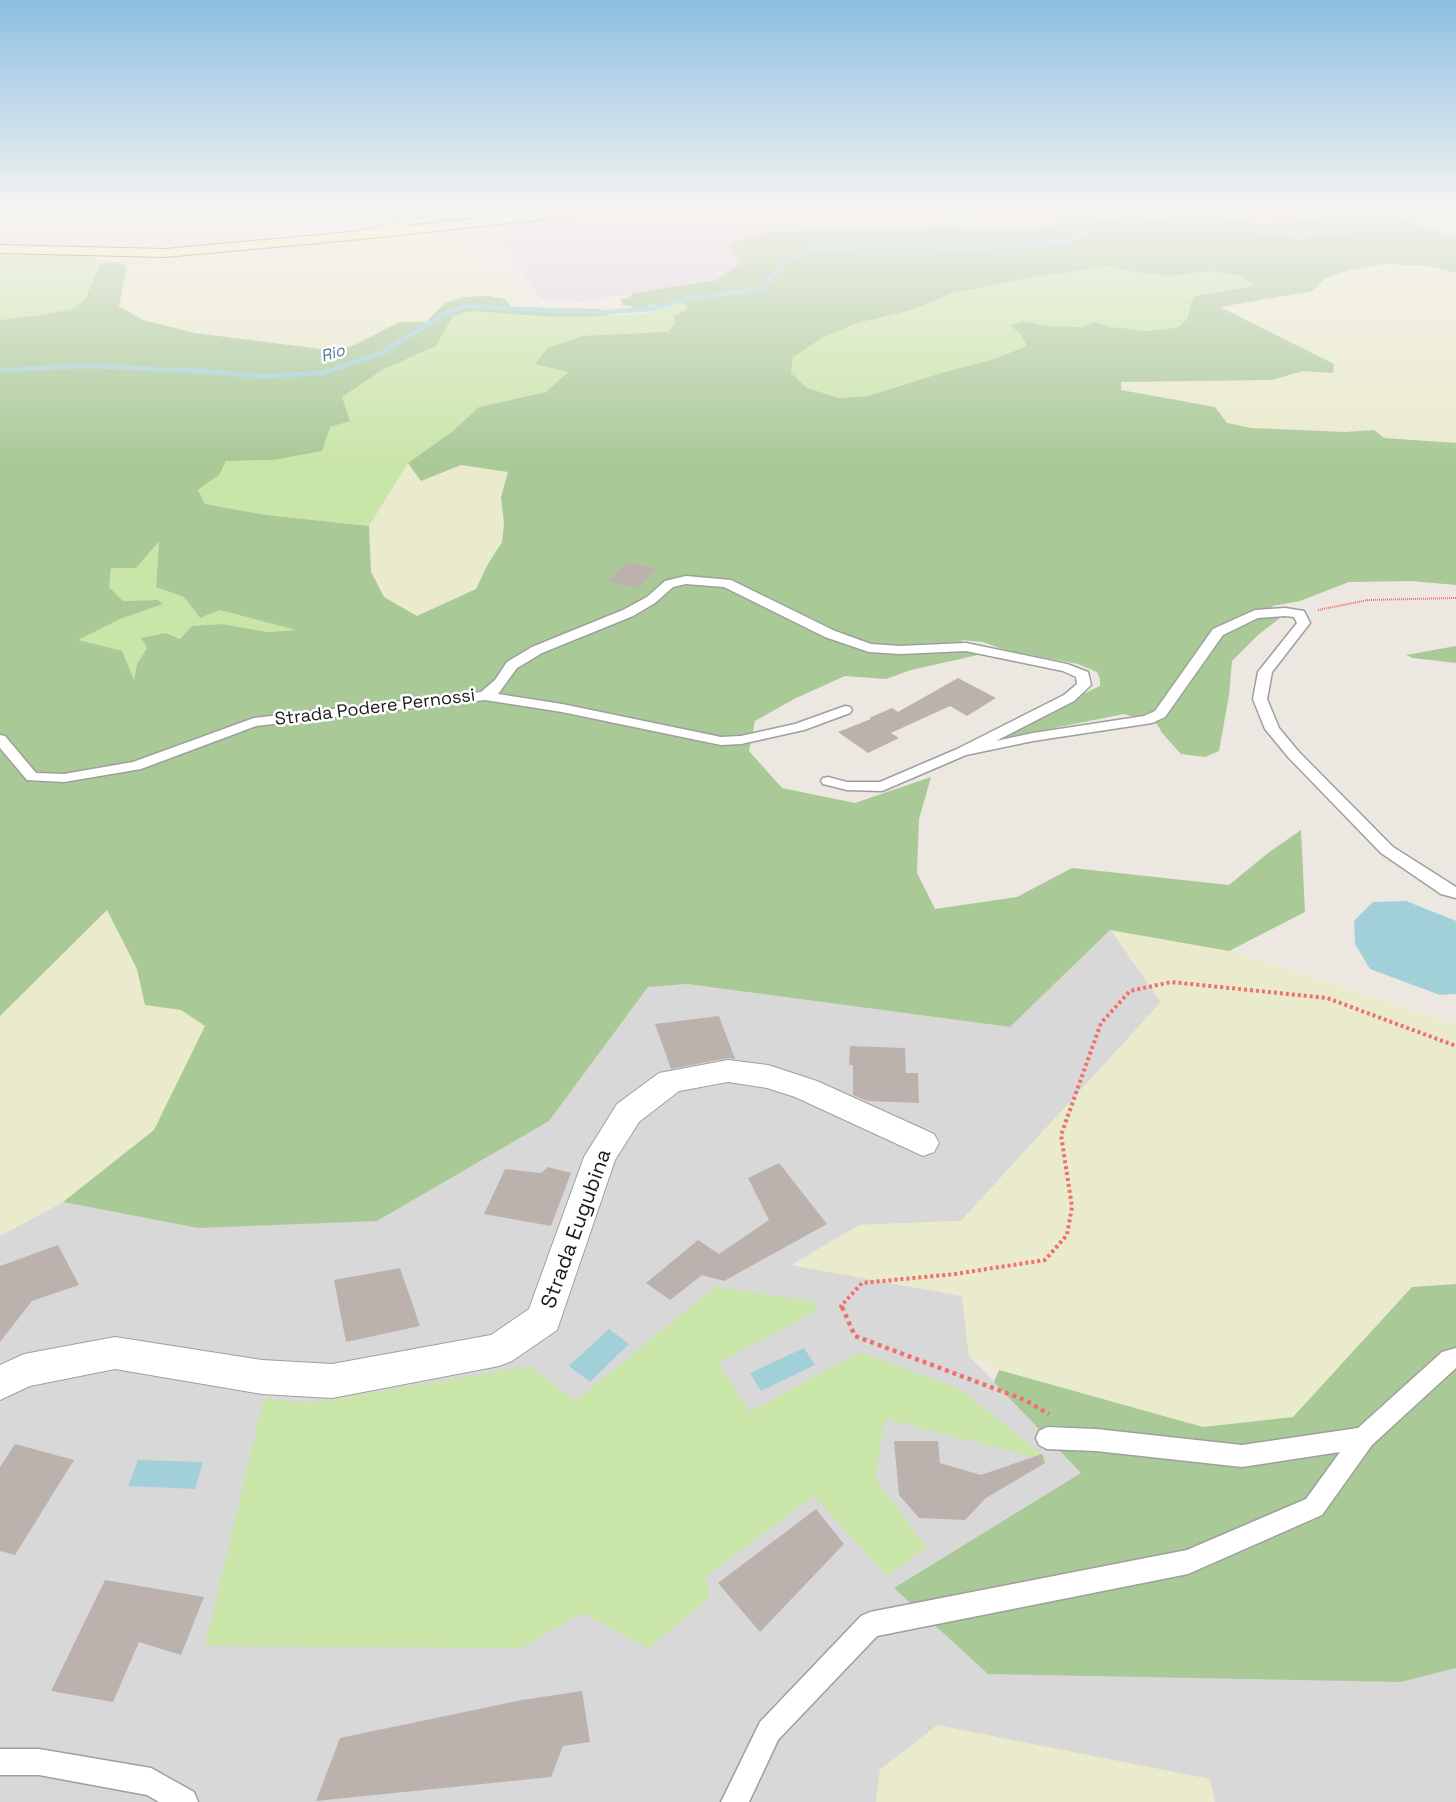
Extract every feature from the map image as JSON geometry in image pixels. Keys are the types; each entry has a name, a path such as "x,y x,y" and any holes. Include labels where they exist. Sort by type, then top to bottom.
{"street":[{"name":"Strada Eugubina","path":"0,1383 24,1371 115,1353 262,1377 332,1380 499,1350 544,1319 600,1157 628,1114 670,1081 728,1071 768,1076 806,1089 923,1144"}],"lane":[{"name":"Strada Podere Pernossi","path":"0,740 32,777 64,778 136,766 254,722 485,696 497,687 512,665 537,650 628,613 651,600 669,584 686,580 727,583 830,634 868,648 900,650 966,647 1067,668 1083,675 1084,685 1069,698 962,752"},
{"path":"828,781 847,786 882,787 962,752 1033,737 1148,720 1160,714 1218,632 1255,614 1285,612 1299,614 1304,623 1265,672 1260,699 1272,729 1294,755 1387,850 1447,890 1456,893"},
{"path":"485,696 562,708 721,741 741,740 799,727 845,710"},
{"path":"735,1802 769,1731 870,1624 1188,1562 1314,1506 1364,1438 1450,1359 1456,1358"},
{"path":"1047,1438 1096,1440 1242,1456 1364,1438"},
{"path":"0,1762 39,1762 151,1782 184,1802"}],"path":[{"path":"1299,614 1368,600 1456,598"},
{"path":"1057,1418 1025,1400 855,1336 841,1306 862,1283 955,1274 1045,1260 1067,1235 1072,1207 1061,1135 1100,1023 1130,991 1171,982 1327,998 1456,1046"}],"shaded area":[{"path":"537,293 635,293 580,302 541,299"},
{"path":"1110,929 1161,1002 961,1221 859,1225 792,1265 962,1296 969,1356 1082,1473 894,1588 1401,1682 1456,1668 1456,1802 1215,1802 1210,1779 880,1769 876,1802 0,1802 0,1236 63,1202 198,1228 549,1121 648,987 687,984 1010,1027"}],"green space":[{"path":"0,293 88,293 84,301 72,309 0,320"},
{"path":"88,293 122,293 119,306 143,320 195,333 337,351 359,343 399,322 426,322 445,303 463,297 488,296 505,299 511,307 600,309 609,316 552,317 470,311 453,316 436,346 382,370 342,397 350,421 330,427 322,451 273,460 226,461 219,475 198,490 205,504 266,515 369,526 371,572 384,597 417,616 476,589 488,564 502,542 504,523 501,497 508,472 461,465 421,481 408,463 453,431 479,407 546,392 568,372 535,364 548,348 582,336 668,332 675,324 674,315 687,310 687,305 680,303 652,305 643,309 622,305 621,299 629,298 634,293 954,293 911,310 858,323 827,335 793,357 791,373 807,388 839,398 868,396 941,373 994,359 1027,346 1021,335 1010,325 1023,321 1046,326 1081,327 1094,322 1112,327 1148,331 1179,327 1188,318 1194,296 1211,293 1300,293 1220,307 1334,364 1333,373 1303,371 1272,380 1121,382 1121,390 1215,407 1227,423 1251,428 1345,432 1374,430 1384,438 1456,443 1456,585 1411,581 1349,582 1300,601 1272,606 1280,618 1258,635 1232,661 1229,695 1219,751 1205,757 1181,754 1162,733 1157,724 1124,714 994,740 988,737 1100,686 1100,679 1097,672 1078,664 1005,650 983,642 961,640 978,655 911,670 886,679 845,676 794,699 755,721 749,751 782,788 855,803 931,777 919,819 917,873 935,909 1017,897 1072,868 1229,885 1268,853 1301,830 1305,912 1229,951 1110,930 1010,1027 687,984 648,987 549,1121 377,1221 198,1228 63,1202 154,1130 205,1026 181,1010 145,1005 137,969 107,910 0,1016 0,320 72,309 84,301","holes":["159,541 156,587 184,597 200,618 220,610 296,630 268,632 221,624 192,626 180,639 166,633 141,638 147,648 137,664 134,680 122,651 78,640 120,619 163,604 158,600 123,601 109,587 111,568 136,568"]},
{"path":"122,293 522,293 525,302 543,308 510,307 505,299 488,296 463,297 445,303 426,322 399,322 359,343 337,351 194,333 143,320 119,306"},
{"path":"954,293 1211,293 1194,296 1188,318 1179,327 1148,331 1112,327 1094,322 1081,327 1046,326 1023,321 1010,325 1021,335 1027,346 994,359 941,373 868,396 839,398 807,388 791,373 793,357 827,335 858,323 911,310"},
{"path":"1300,293 1456,293 1456,443 1384,438 1374,430 1345,432 1251,428 1227,423 1215,407 1121,390 1121,382 1272,380 1303,371 1333,373 1334,364 1219,307"},
{"path":"680,303 687,305 687,310 675,319 675,324 668,332 569,372 546,392 479,407 453,431 408,463 369,526 266,515 205,504 198,491 219,475 226,461 273,460 330,427 342,397 382,370 436,346 453,316 470,311 552,317 645,314 658,309 661,304"},
{"path":"408,463 421,481 461,465 508,472 501,497 504,523 502,542 488,564 476,589 417,616 384,597 371,572 369,526"},
{"path":"159,540 156,587 184,597 200,618 220,610 298,630 268,632 221,624 192,626 180,639 166,633 141,639 147,648 137,664 134,681 77,640 120,619 163,604 158,600 123,601 109,587 111,567"},
{"path":"1456,646 1456,663 1413,658 1406,655"},
{"path":"107,910 137,969 145,1005 181,1010 205,1026 154,1130 63,1202 0,1236 0,1016"},
{"path":"1110,929 1231,951 1456,1024 1456,1284 1412,1287 1294,1417 1203,1427 999,1370 969,1356 962,1296 791,1265 859,1225 961,1221 1161,1002"},
{"path":"1456,1284 1456,1668 1401,1682 988,1674 894,1588 1081,1473 994,1382 999,1370 1203,1427 1293,1417 1412,1287"},
{"path":"715,1287 813,1301 818,1310 718,1363 750,1412 860,1352 960,1389 1050,1461 885,1419 875,1478 927,1548 887,1576 814,1496 706,1576 709,1598 648,1648 582,1613 522,1648 205,1646 264,1398 310,1403 530,1366 575,1401"},
{"path":"937,1725 1210,1779 1215,1802 876,1802 880,1770"}],"water":[{"path":"1406,901 1456,921 1456,994 1440,995 1370,969 1355,944 1354,921 1373,902"},
{"path":"609,1329 629,1344 590,1382 569,1366"},
{"path":"804,1348 815,1365 761,1391 750,1373"},
{"path":"138,1460 203,1462 195,1489 128,1486"}],"building":[{"path":"627,562 657,569 638,588 607,581"},
{"path":"958,678 996,698 967,716 950,706 891,733 899,738 868,753 838,732 871,719 869,718 892,708 898,712"},
{"path":"719,1016 735,1059 728,1058 671,1069 655,1024"},
{"path":"850,1046 905,1048 906,1073 918,1073 919,1103 867,1101 853,1095 853,1065 849,1065"},
{"path":"779,1163 827,1224 724,1281 702,1275 670,1300 646,1283 698,1240 719,1254 769,1220 748,1178"},
{"path":"548,1167 571,1173 551,1226 484,1214 505,1169 541,1173"},
{"path":"58,1245 79,1285 32,1301 0,1342 0,1266"},
{"path":"400,1268 420,1326 346,1342 334,1280"},
{"path":"894,1441 938,1441 940,1463 981,1475 1042,1454 1045,1463 986,1498 965,1520 919,1518 899,1495"},
{"path":"15,1444 74,1460 15,1555 0,1551 0,1467"},
{"path":"816,1509 844,1544 760,1632 718,1583"},
{"path":"105,1580 204,1597 181,1655 139,1642 113,1702 51,1691"},
{"path":"582,1691 590,1742 563,1746 551,1777 316,1801 340,1738 522,1700"}],"waterway":[{"name":"Rio","path":"0,370 85,366 184,370 263,376 323,373 382,353 444,314 465,306 594,313 651,309 684,299 730,293"}]}
